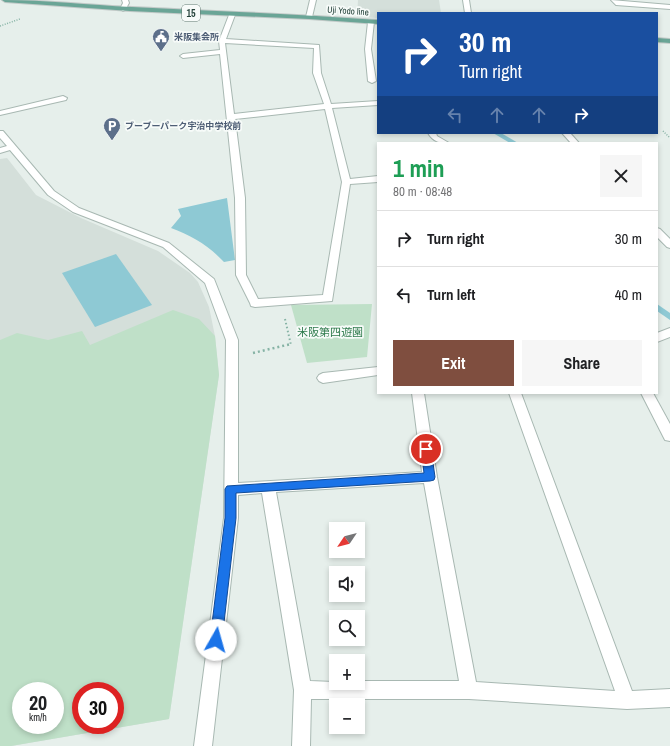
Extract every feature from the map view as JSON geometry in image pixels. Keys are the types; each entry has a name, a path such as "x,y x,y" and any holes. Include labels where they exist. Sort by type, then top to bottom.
{"main road":[{"name":"Uji Yodo line","path":"5,0 122,9 232,15 309,17 375,22"},
{"path":"658,40 670,41"}],"street":[{"path":"122,9 126,3 125,0"},
{"path":"309,17 313,0"},
{"path":"466,0 468,12"},
{"path":"616,4 670,7"},
{"path":"222,41 317,46 317,73 328,106 346,182 328,298 255,303 240,274 240,198 222,41 232,15"},
{"path":"372,81 368,49 375,22"},
{"path":"183,56 223,52"},
{"path":"0,113 63,98"},
{"path":"231,117 328,106 377,104"},
{"path":"0,132 6,149 51,193 76,210 166,245 210,281 232,340 230,518 203,746"},
{"path":"432,134 434,137 443,142"},
{"path":"567,134 574,142"},
{"path":"346,182 377,179"},
{"path":"658,232 670,245"},
{"path":"658,338 670,332"},
{"path":"324,378 377,371"},
{"path":"418,394 430,477 469,690"},
{"path":"515,394 626,700"},
{"path":"648,394 670,436"},
{"path":"230,489 430,477"},
{"path":"268,487 303,690 301,746"},
{"path":"303,690 469,690 626,700 670,698"}],"path":[{"path":"663,131 670,138"},
{"path":"248,353 291,345 282,302"}],"shaded area":[{"path":"358,0 439,0 441,12 377,12 377,18 357,17"},
{"path":"7,158 36,195 81,218 158,251 190,273 198,282 209,307 215,336 219,375 169,719 124,727 124,682 72,682 72,734 81,734 11,746 0,746 0,159"}],"green space":[{"name":"米阪第四遊園","path":"372,304 367,357 307,363 291,305"},
{"path":"173,310 199,319 215,336 219,375 169,719 124,727 124,682 72,682 72,734 81,734 11,746 0,746 0,340 17,333 48,340 82,331 90,345"}],"water":[{"path":"227,198 235,260 224,262 199,242 186,234 171,228 181,216 178,209"},
{"path":"116,254 152,305 95,327 62,273"}],"waterway":[{"path":"498,134 513,142"},
{"path":"658,308 670,317"}],"place":[{"name":"米阪集会所","path":"161,52"},
{"name":"ブーブーパーク宇治中学校前","path":"112,141"}],"route":[{"path":"216,640 230,518 230,489 430,477 426,449"}]}
